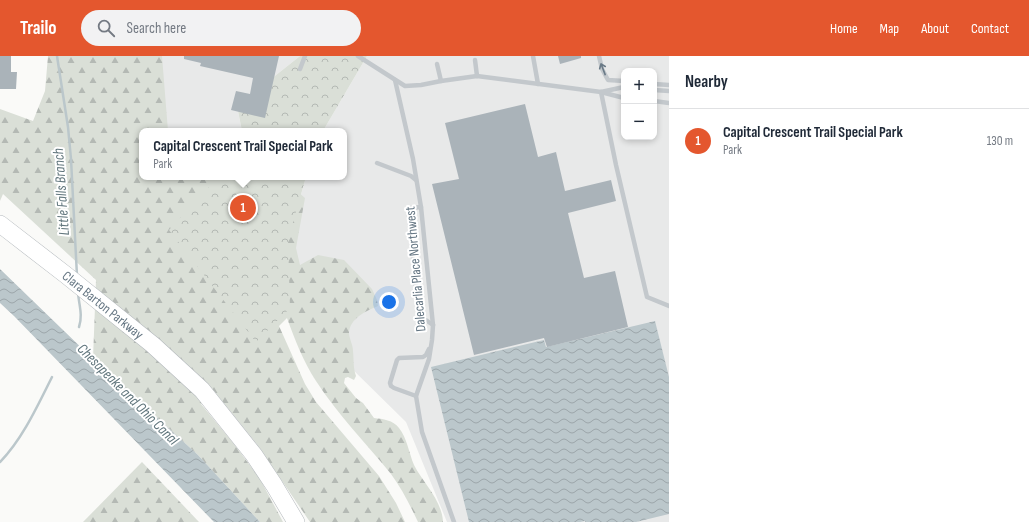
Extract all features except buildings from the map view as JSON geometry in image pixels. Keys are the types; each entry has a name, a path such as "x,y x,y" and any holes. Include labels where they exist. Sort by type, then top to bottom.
{"highway":[{"name":"Clara Barton Parkway","path":"0,224 153,345 202,390 254,455 296,522"}],"lane":[{"path":"300,69 305,56"},
{"path":"358,56 405,86 421,85 441,80 477,76 601,92 621,97"},
{"path":"533,56 538,84"},
{"path":"599,56 602,69 608,80 621,81"},
{"path":"475,60 477,76"},
{"path":"437,64 441,80"},
{"name":"Dalecarlia Place Northwest","path":"394,80 417,181 433,325 429,359 416,396 422,432 454,522"},
{"path":"657,84 669,85"},
{"path":"601,92 621,88"},
{"path":"657,90 669,91"},
{"path":"601,92 616,165 647,297 669,306"},
{"path":"657,101 669,103"},
{"path":"377,163 412,176 417,181"},
{"path":"421,207 411,208 409,215 418,309 420,316 433,325"},
{"path":"416,396 391,386 390,383 398,358 423,357 426,355 432,343"}],"shaded area":[{"path":"56,56 300,56 237,106 241,128 139,128"},
{"path":"367,56 669,56 669,522 447,522 406,422 290,308 288,240 305,180 347,180 347,128 325,128"}],"green space":[{"path":"48,56 162,56 168,128 139,128 139,180 284,180 305,198 296,248 300,265 318,255 344,260 372,289 377,300 378,306 355,319 350,328 349,335 353,349 356,376 354,380 348,377 345,378 344,383 356,398 363,403 374,418 384,419 397,425 402,432 414,465 436,499 442,514 443,522 418,522 399,485 343,417 316,381 303,358 287,318 279,326 305,384 316,402 379,476 396,503 405,522 310,522 256,443 214,391 201,404 234,444 260,479 283,522 260,522 198,455 93,359 96,280 3,194 0,201 0,109 33,121 45,91"},
{"path":"300,56 367,56 325,128 241,128 237,106"},
{"path":"215,180 305,180 288,240 290,308 256,342 169,230"},
{"path":"142,462 199,522 83,522"}],"water":[{"name":"Chesapeake and Ohio Canal","path":"0,269 93,359 198,455 260,522 214,522 0,303"},
{"path":"655,321 669,377 669,514 636,522 469,522 431,367 544,340 546,347"}],"waterway":[{"name":"Little Falls Branch","path":"57,56 68,127 71,159 77,276"},
{"name":"Little Falls Branch","path":"78,293 81,314 79,327"},
{"name":"Little Falls Branch","path":"0,462 22,433 52,377"}],"place":[{"name":"Capital Crescent Trail Special Park","path":"243,208"}]}
